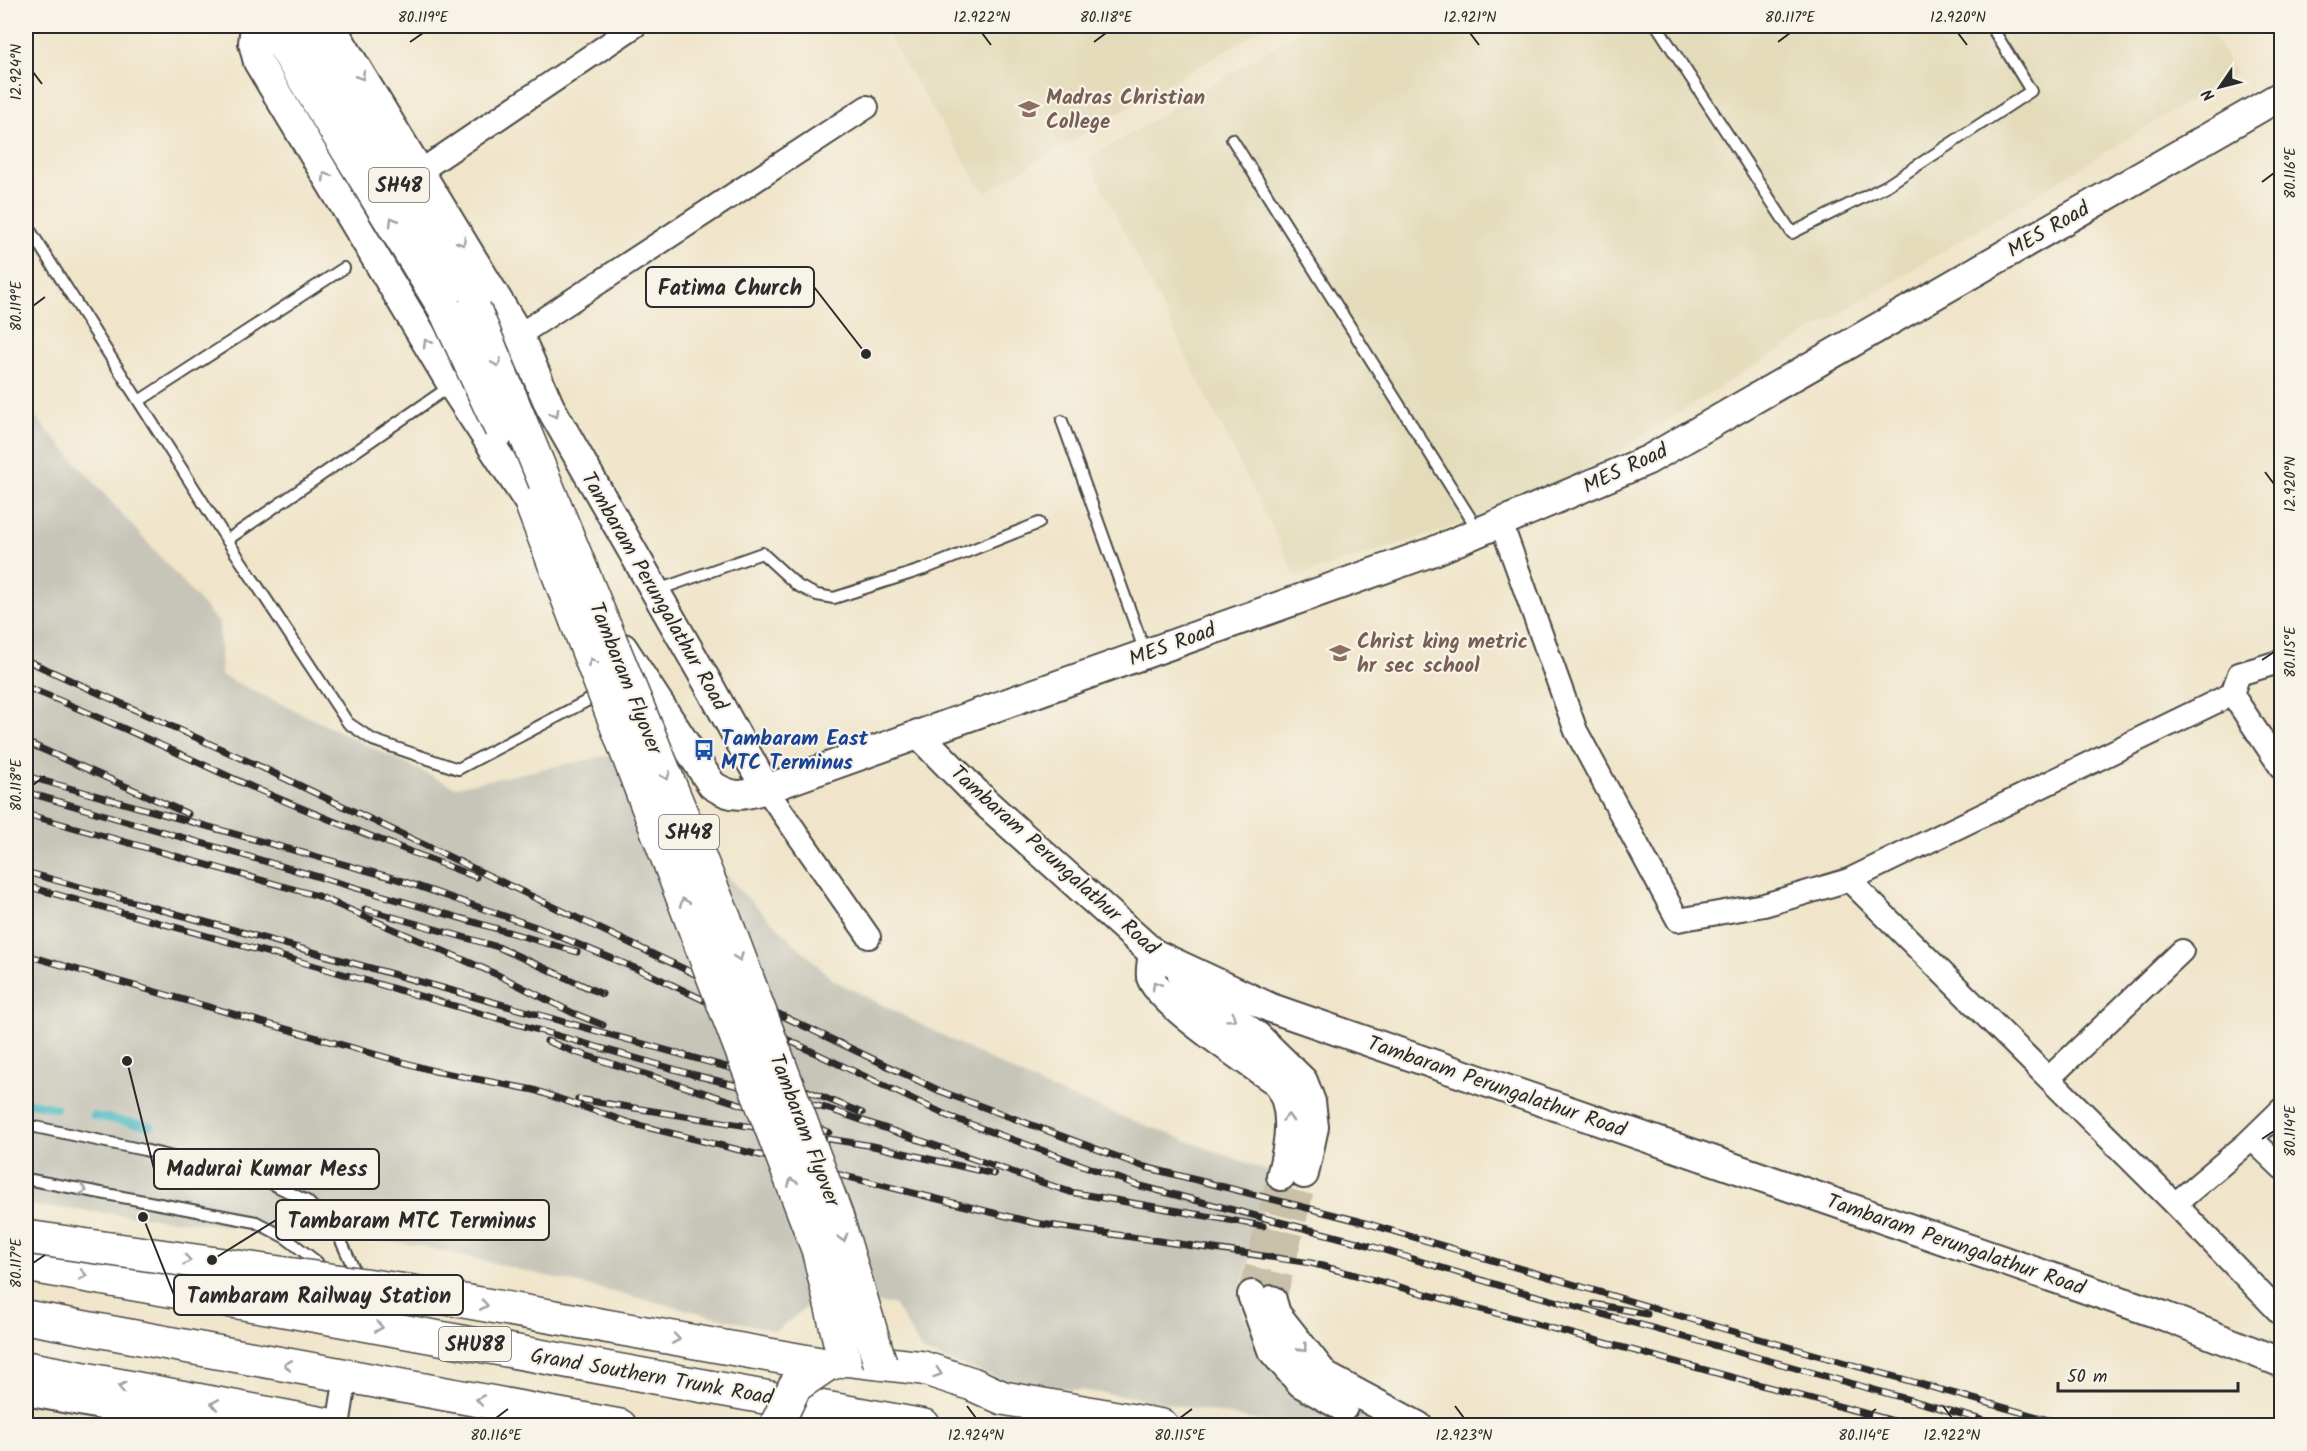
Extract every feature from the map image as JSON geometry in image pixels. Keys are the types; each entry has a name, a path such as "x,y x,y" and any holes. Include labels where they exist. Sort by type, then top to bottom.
{"main road":[{"name":"Tambaram Flyover","path":"272,26 314,70 474,309 725,920 837,1215 880,1364"},
{"name":"Tambaram Flyover","path":"301,26 314,70 444,308 507,442 818,1249 835,1362"},
{"path":"26,1237 407,1291 835,1362 923,1368 972,1384 1006,1412 1162,1425"},
{"name":"Grand Southern Trunk Road","path":"26,1265 924,1425"},
{"name":"SHU88","path":"26,1317 346,1376 512,1416 620,1425"},
{"path":"776,1425 795,1386 835,1362"},
{"path":"26,1368 336,1425"}],"street":[{"path":"255,26 253,43 258,62 452,385 712,785 725,794 742,796 918,734"},
{"name":"Tambaram Perungalathur Road","path":"331,26 519,335 550,406 766,789"},
{"path":"419,172 635,26"},
{"name":"MES Road","path":"918,734 1434,551 1648,460 2282,95"},
{"path":"519,335 867,107"},
{"path":"1490,527 1576,731 1678,920 1764,904 1849,880 2232,694 2239,674 2282,661"},
{"path":"2232,694 2282,769"},
{"name":"Tambaram Perungalathur Road","path":"918,734 986,803 1164,959 1272,1008 2164,1316 2282,1363"},
{"path":"766,789 869,937"},
{"path":"1849,880 2175,1204 2282,1315"},
{"path":"2049,1078 2182,951"},
{"path":"1164,959 1188,985 1257,1036 1303,1081 1311,1102 1314,1127 1292,1175"},
{"path":"2175,1204 2252,1139 2282,1110"},
{"path":"2252,1139 2282,1168"},
{"path":"1380,1425 1321,1396 1301,1383 1272,1350 1262,1297 1324,1376 1418,1425"},
{"path":"336,1425 346,1376"},
{"path":"26,1391 214,1425"}],"lane":[{"path":"1657,26 1792,233 1886,186 2031,92 1992,26"},
{"path":"1232,139 1490,527"},
{"path":"26,224 227,540 348,723 373,740 458,769 639,673"},
{"path":"139,401 344,267"},
{"path":"227,540 452,385"},
{"path":"1062,421 1146,653"},
{"path":"655,591 762,553 798,586 817,595 834,598 924,569 1039,523"},
{"path":"26,1125 260,1178 307,1200 336,1230 353,1267 341,1320"},
{"path":"26,1179 256,1222 286,1238 318,1262 329,1264"},
{"path":"318,1262 341,1320"},
{"path":"341,1266 353,1267"}],"shaded area":[{"name":"Madras Christian College","path":"882,26 1266,26 984,193"},
{"path":"1309,26 2208,26 2235,73 1707,395 1589,471 1504,508 1438,532 1296,576 1088,159"},
{"path":"26,406 219,623 221,675 455,787 649,747 694,832 738,889 833,980 1044,1087 1273,1173 1242,1286 1244,1317 1274,1362 1395,1425 1281,1425 1134,1397 1006,1381 923,1352 894,1304 815,1300 776,1331 417,1245 26,1205"},
{"path":"26,1405 149,1425 26,1425"}],"waterway":[{"path":"26,1102 55,1108"},
{"path":"94,1116 150,1126"}],"tunnel":[{"path":"1272,1300 1304,1174"},
{"path":"1252,1295 1281,1176"}],"railway":[{"path":"26,660 263,768 940,1091 1145,1167 1359,1221 1721,1328 2070,1426"},
{"path":"26,687 108,721 300,808 476,877"},
{"path":"26,742 188,814"},
{"path":"26,776 397,879 539,928 649,974 948,1116 1137,1185 1361,1243 1501,1286 2004,1426"},
{"path":"26,792 577,952"},
{"path":"26,814 318,896 498,975 573,1013 603,1025"},
{"path":"26,872 798,1087 862,1113"},
{"path":"26,886 291,959 691,1074 829,1109 1070,1192 1263,1226"},
{"path":"365,909 498,947 602,994"},
{"path":"26,955 434,1071 534,1090 630,1123 1035,1223 1311,1263 1912,1426"},
{"path":"547,1041 575,1052 829,1132"},
{"path":"578,1099 873,1146 994,1174"},
{"path":"1594,1304 1647,1314"}],"place":[{"name":"Madras Christian College","path":"1029,109"},
{"name":"Fatima Church","path":"866,354"},
{"name":"Christ king metric hr sec school","path":"1340,653"},
{"name":"Tambaram East MTC Terminus","path":"704,750"},
{"name":"Madurai Kumar Mess","path":"127,1061"},
{"name":"Tambaram Railway Station","path":"143,1217"},
{"name":"Tambaram MTC Terminus","path":"212,1260"}]}
